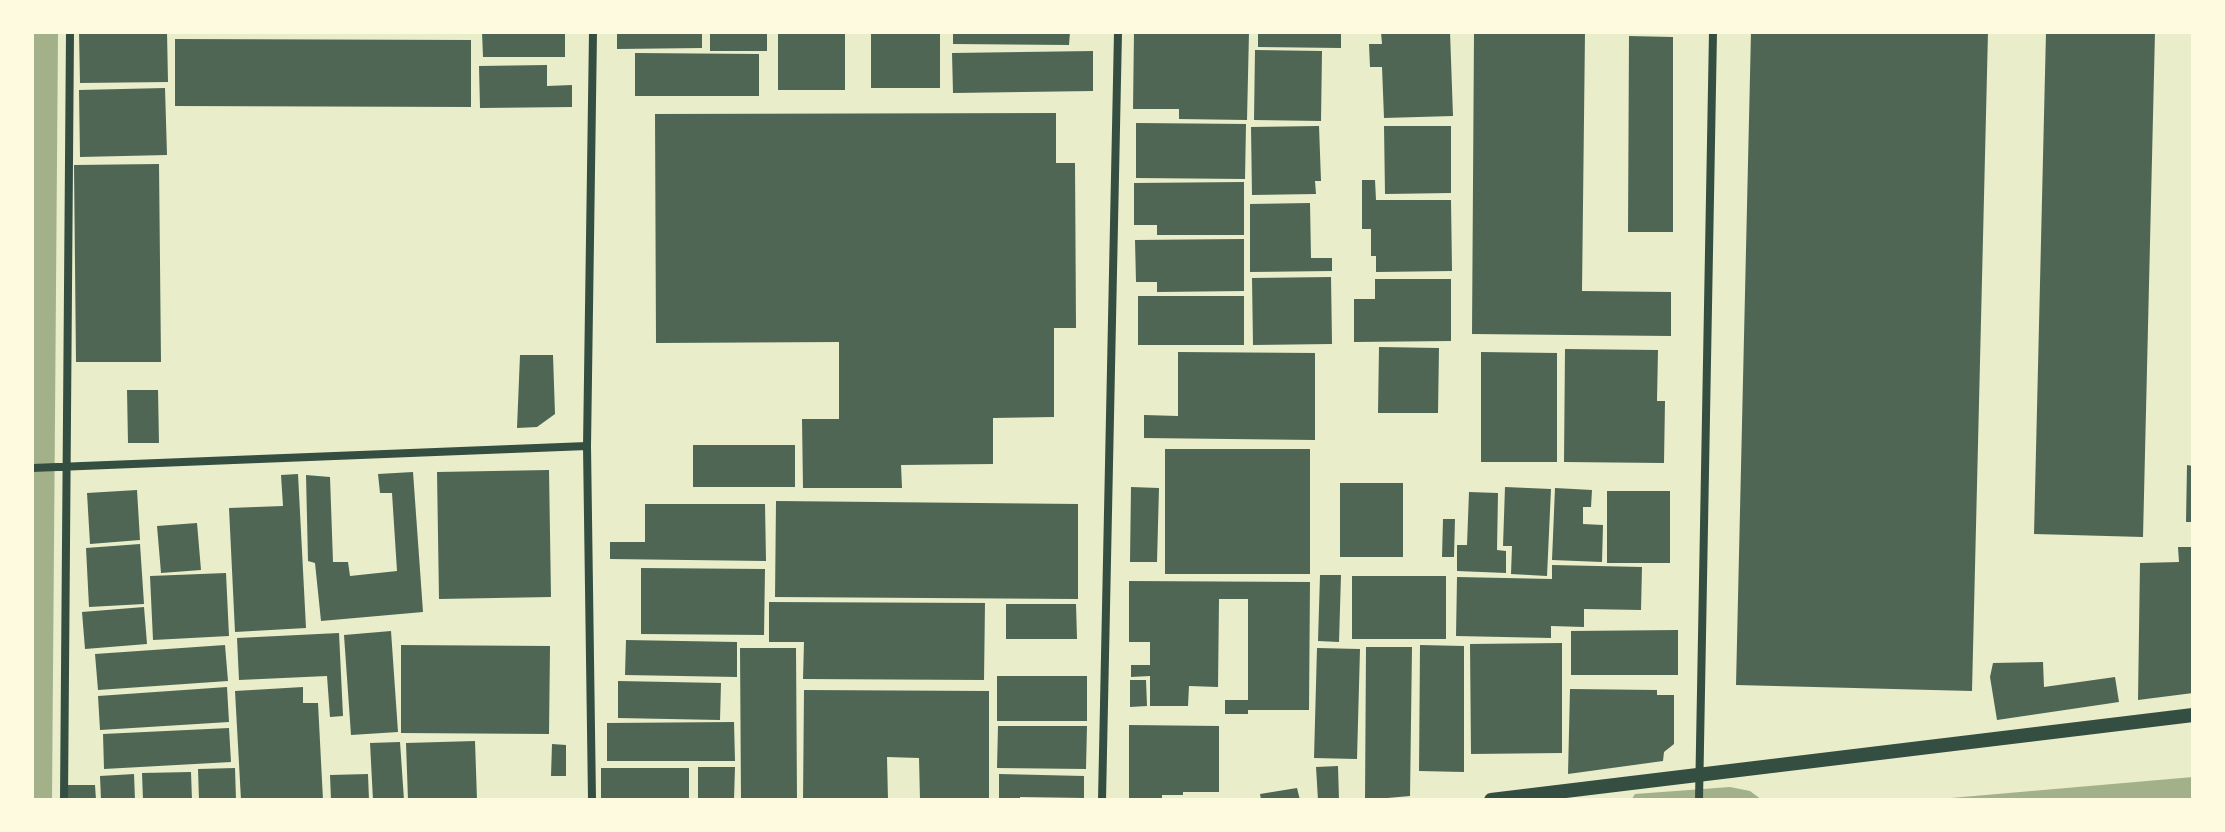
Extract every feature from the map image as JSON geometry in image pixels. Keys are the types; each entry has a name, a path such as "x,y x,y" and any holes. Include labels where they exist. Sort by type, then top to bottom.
{"street":[{"path":"64,800 64,466 70,32"},
{"path":"592,800 587,446 593,32"},
{"path":"1102,800 1118,32"},
{"path":"1699,800 1713,32"},
{"path":"32,468 587,446"},
{"path":"1491,800 1699,780 2193,715"}],"shaded area":[{"path":"32,32 58,32 52,800 32,800"},
{"path":"2193,777 2193,800 1928,800"},
{"path":"1730,787 1750,791 1762,800 1631,800 1635,794"}],"building":[{"path":"79,32 167,32 168,82 80,83"},
{"path":"482,32 565,32 565,57 483,57"},
{"path":"617,32 702,32 702,48 617,49"},
{"path":"710,32 767,32 767,51 710,51"},
{"path":"778,32 845,32 845,90 778,90"},
{"path":"871,32 940,32 940,88 871,88"},
{"path":"953,32 1070,32 1069,45 953,44"},
{"path":"1134,32 1249,32 1247,120 1179,119 1179,109 1133,109"},
{"path":"1258,32 1341,32 1341,48 1258,47"},
{"path":"1381,32 1450,32 1453,116 1384,118 1382,67 1370,67 1369,44 1382,44"},
{"path":"1474,32 1585,32 1582,291 1671,292 1671,336 1472,334"},
{"path":"1751,32 1988,32 1972,691 1736,685"},
{"path":"2046,32 2155,32 2143,537 2034,534"},
{"path":"1629,36 1673,37 1673,232 1628,232"},
{"path":"175,39 471,40 471,107 175,106"},
{"path":"1255,50 1322,51 1321,121 1254,120"},
{"path":"1093,51 1093,91 953,93 952,53"},
{"path":"635,53 759,54 759,96 635,96"},
{"path":"547,65 547,86 572,85 572,107 480,108 479,66"},
{"path":"165,88 167,155 80,157 79,90"},
{"path":"1056,113 1056,163 1075,163 1076,328 1054,328 1054,417 993,418 993,464 901,465 902,488 803,488 802,419 839,419 839,342 656,343 655,114"},
{"path":"1136,123 1246,124 1245,179 1136,178"},
{"path":"1319,126 1321,181 1315,181 1316,194 1252,195 1251,127"},
{"path":"1384,126 1451,126 1451,193 1385,194"},
{"path":"159,164 161,362 76,362 74,165"},
{"path":"1362,180 1375,180 1376,200 1451,200 1452,271 1376,272 1376,256 1371,256 1371,229 1362,229"},
{"path":"1244,182 1244,235 1157,235 1157,225 1134,225 1134,183"},
{"path":"1310,203 1311,258 1332,258 1332,271 1250,272 1250,204"},
{"path":"1244,239 1244,291 1157,292 1157,282 1136,282 1135,240"},
{"path":"1331,277 1332,344 1253,345 1252,278"},
{"path":"1375,279 1451,279 1451,341 1354,342 1354,299 1375,299"},
{"path":"1138,296 1244,296 1244,345 1138,345"},
{"path":"1379,347 1439,348 1438,413 1378,413"},
{"path":"1565,349 1658,350 1657,401 1665,401 1664,463 1564,462"},
{"path":"1178,352 1315,353 1315,440 1144,438 1144,415 1178,416"},
{"path":"1481,352 1557,353 1557,462 1481,462"},
{"path":"520,355 553,355 555,414 537,427 517,428"},
{"path":"127,390 158,390 159,443 128,443"},
{"path":"693,445 795,445 795,487 693,487"},
{"path":"1165,449 1310,449 1310,574 1165,574"},
{"path":"2187,465 2193,466 2193,522 2186,522"},
{"path":"549,470 551,597 439,599 437,472"},
{"path":"413,472 423,612 321,621 315,563 308,561 306,475 330,477 333,562 348,562 350,576 397,571 392,493 380,493 378,474"},
{"path":"298,474 306,628 235,632 229,508 283,506 281,475"},
{"path":"1340,483 1403,483 1403,557 1340,557"},
{"path":"1131,487 1159,488 1157,562 1130,562"},
{"path":"1505,487 1551,489 1547,576 1511,574 1512,546 1503,546"},
{"path":"1555,488 1592,490 1591,507 1583,507 1583,524 1603,525 1602,562 1552,560"},
{"path":"137,490 140,540 90,544 87,493"},
{"path":"1607,491 1670,491 1670,563 1607,563"},
{"path":"1469,492 1498,493 1497,550 1506,551 1506,573 1457,571 1457,545 1467,545"},
{"path":"776,501 1078,504 1078,599 775,597"},
{"path":"645,504 765,504 766,561 610,559 610,542 645,542"},
{"path":"1443,519 1455,519 1454,557 1442,557"},
{"path":"197,523 201,570 161,573 157,526"},
{"path":"140,544 144,604 89,607 86,548"},
{"path":"2178,547 2193,547 2193,693 2138,700 2140,563 2179,562"},
{"path":"1552,565 1642,567 1641,610 1584,609 1584,627 1551,626 1551,638 1456,636 1457,577 1552,579"},
{"path":"641,568 765,569 764,635 641,634"},
{"path":"226,573 229,636 153,640 150,576"},
{"path":"1320,575 1341,575 1339,642 1318,641"},
{"path":"1352,576 1446,576 1446,639 1352,639"},
{"path":"1129,581 1310,582 1309,710 1248,710 1248,714 1225,714 1225,700 1248,700 1248,599 1219,599 1218,687 1189,686 1188,706 1150,706 1150,676 1131,677 1131,665 1150,665 1150,642 1129,642"},
{"path":"769,602 985,603 984,680 803,679 804,642 769,642"},
{"path":"1006,604 1076,604 1077,639 1006,639"},
{"path":"144,607 147,644 85,649 82,612"},
{"path":"1678,630 1678,675 1571,675 1571,631"},
{"path":"391,631 398,732 351,735 344,635"},
{"path":"339,633 343,716 330,717 327,676 239,680 237,638"},
{"path":"626,640 737,642 737,677 625,675"},
{"path":"1562,643 1562,753 1471,754 1470,644"},
{"path":"225,645 228,681 98,690 95,654"},
{"path":"401,645 550,646 549,734 401,733"},
{"path":"1420,645 1464,646 1464,772 1419,771"},
{"path":"1366,647 1412,647 1410,796 1365,800"},
{"path":"740,648 796,648 797,800 741,800"},
{"path":"1317,648 1360,649 1357,759 1314,758"},
{"path":"2043,662 2044,687 2115,677 2119,702 1997,720 1990,677 1993,663"},
{"path":"997,676 1087,676 1087,721 997,721"},
{"path":"1130,680 1146,680 1147,706 1130,707"},
{"path":"618,681 721,683 720,720 618,718"},
{"path":"227,687 229,722 100,730 98,696"},
{"path":"303,687 303,703 318,703 323,800 241,800 235,691"},
{"path":"1570,689 1657,690 1657,695 1674,695 1674,744 1664,752 1663,761 1568,774"},
{"path":"804,690 989,691 989,800 920,800 919,758 887,757 888,800 803,800"},
{"path":"734,722 735,761 607,761 607,723"},
{"path":"1129,725 1219,726 1219,792 1183,792 1183,795 1162,795 1162,800 1129,800"},
{"path":"998,726 1087,726 1086,769 997,768"},
{"path":"229,728 231,762 104,769 103,734"},
{"path":"475,741 477,800 408,800 406,743"},
{"path":"400,742 404,800 373,800 370,743"},
{"path":"552,744 566,745 566,776 551,776"},
{"path":"1338,766 1339,800 1318,800 1316,767"},
{"path":"698,767 735,767 734,800 698,800"},
{"path":"235,768 236,800 199,800 198,769"},
{"path":"601,768 689,768 689,800 601,800"},
{"path":"191,772 192,800 143,800 142,773"},
{"path":"134,774 135,800 101,800 100,776"},
{"path":"368,774 369,800 331,800 330,775"},
{"path":"999,774 1084,776 1084,798 1020,797 1020,800 999,800"},
{"path":"67,785 95,785 96,800 67,800"},
{"path":"1297,788 1300,800 1261,800 1260,794"}]}
